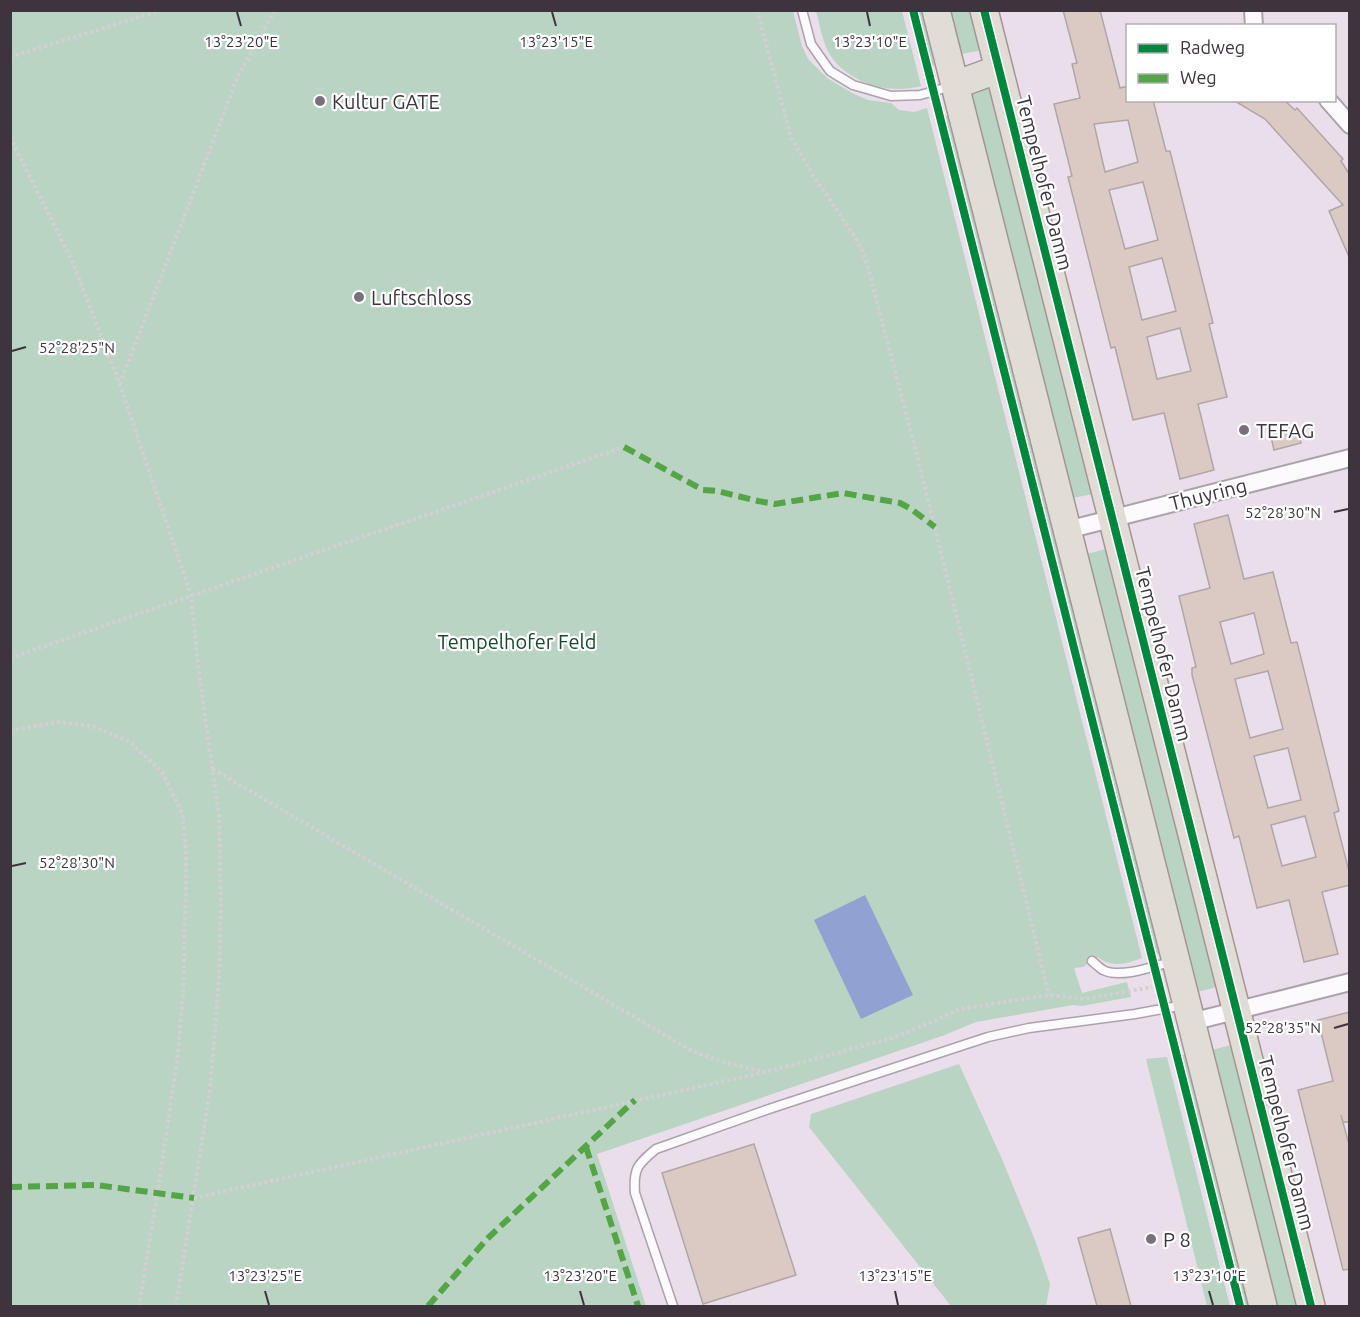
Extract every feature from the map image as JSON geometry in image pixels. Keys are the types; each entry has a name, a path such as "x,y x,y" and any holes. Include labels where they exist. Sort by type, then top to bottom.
{"main road":[{"path":"936,10 1067,530 1165,963 1181,1012 1263,1306"},
{"name":"Tempelhofer Damm","path":"984,10 1311,1306"},
{"path":"955,85 999,69"}],"street":[{"path":"1330,102 1350,125"},
{"name":"Thuyring","path":"1067,530 1350,458"},
{"path":"1181,1012 1237,1011 1350,982"}],"lane":[{"path":"802,10 811,44 830,71 853,85 891,96 920,95 955,85"},
{"path":"1092,961 1102,970 1112,973 1124,973 1165,963"},
{"path":"673,1306 635,1193 633,1177 641,1162 656,1149 988,1037 1029,1028 1135,1014 1181,1012"}],"path":[{"path":"10,57 162,10"},
{"path":"120,385 238,76 275,10"},
{"path":"757,10 791,137 813,175 855,237 863,252 869,272 922,475 1049,995"},
{"path":"10,137 73,263 120,385 190,595 219,816 221,902 219,979 210,1090 177,1306"},
{"path":"10,658 624,447"},
{"path":"10,731 58,722 92,726 130,742 162,772 182,813 186,850 183,995 177,1062 139,1306"},
{"path":"212,769 692,1052 766,1072"},
{"path":"1165,963 1181,1012"},
{"path":"194,1198 766,1072 892,1038 959,1009 1049,995 1086,999 1152,987"}],"green space":[{"name":"Tempelhofer Feld","path":"10,11 793,11 802,46 808,59 827,78 852,93 868,100 891,103 899,110 914,112 927,108 1142,958 1114,964 1098,957 1083,967 1074,968 1082,993 1127,982 1131,997 976,1022 942,1036 597,1154 646,1306 11,1306"},
{"path":"816,11 902,11 921,86 883,88 847,73 827,50"},
{"path":"916,11 922,11 936,65 930,67"},
{"path":"950,11 970,11 980,46 978,51 961,54"},
{"path":"989,85 1093,494 1073,498 970,90"},
{"path":"949,115 1161,953 1155,955 943,116"},
{"path":"1106,549 1217,987 1197,992 1087,554"},
{"path":"1231,1045 1298,1306 1277,1306 1212,1050"},
{"path":"1179,1055 1185,1055 1249,1306 1243,1306"},
{"path":"1167,1057 1230,1306 1207,1306 1146,1059"},
{"path":"959,1064 1002,1159 1035,1240 1050,1284 1046,1306 951,1306 809,1127 811,1114"}],"water":[{"path":"865,895 913,995 861,1019 814,920"}],"building":[{"path":"1063,10 1100,10 1120,88 1126,86 1126,102 1154,102 1166,151 1170,151 1213,323 1209,324 1227,397 1198,404 1214,470 1180,479 1164,413 1133,420 1115,347 1111,348 1068,177 1072,176 1054,104 1080,98 1072,64 1077,63","holes":["1128,120 1138,162 1105,172 1094,124","1143,182 1158,240 1125,249 1109,190","1162,258 1176,311 1142,320 1129,267","1180,328 1191,371 1157,379 1147,337"]},
{"path":"1236,102 1286,102 1295,110 1297,108 1343,159 1341,161 1350,175 1350,259 1329,211 1343,205 1265,119"},
{"path":"1297,426 1301,443 1274,450 1270,432"},
{"path":"1228,515 1244,579 1273,572 1291,643 1297,642 1339,811 1334,813 1350,875 1350,885 1322,892 1338,954 1304,962 1289,900 1257,908 1239,836 1234,838 1192,675 1192,668 1196,667 1179,596 1210,588 1194,524","holes":["1254,613 1264,654 1231,664 1220,622","1268,671 1283,729 1250,738 1235,679","1288,748 1301,800 1268,808 1254,756","1305,816 1316,857 1282,866 1271,825"]},
{"path":"1350,1012 1350,1122 1343,1122 1341,1115 1350,1148 1350,1269 1343,1270 1298,1090 1333,1081 1318,1020"},
{"path":"754,1144 796,1275 703,1304 662,1173"},
{"path":"1110,1229 1131,1306 1097,1306 1078,1238"}],"marked path":[{"path":"624,447 703,490 775,504 843,493 900,503 935,527"},
{"path":"428,1306 487,1239 635,1100"},
{"path":"586,1147 638,1306"},
{"path":"10,1187 96,1185 194,1198"}],"cycle path":[{"path":"913,10 1240,1306"},
{"path":"984,10 1311,1306"}],"place":[{"name":"Kultur GATE","path":"320,101"},
{"name":"Luftschloss","path":"359,297"},
{"name":"TEFAG","path":"1244,430"},
{"name":"P 8","path":"1151,1239"}]}
